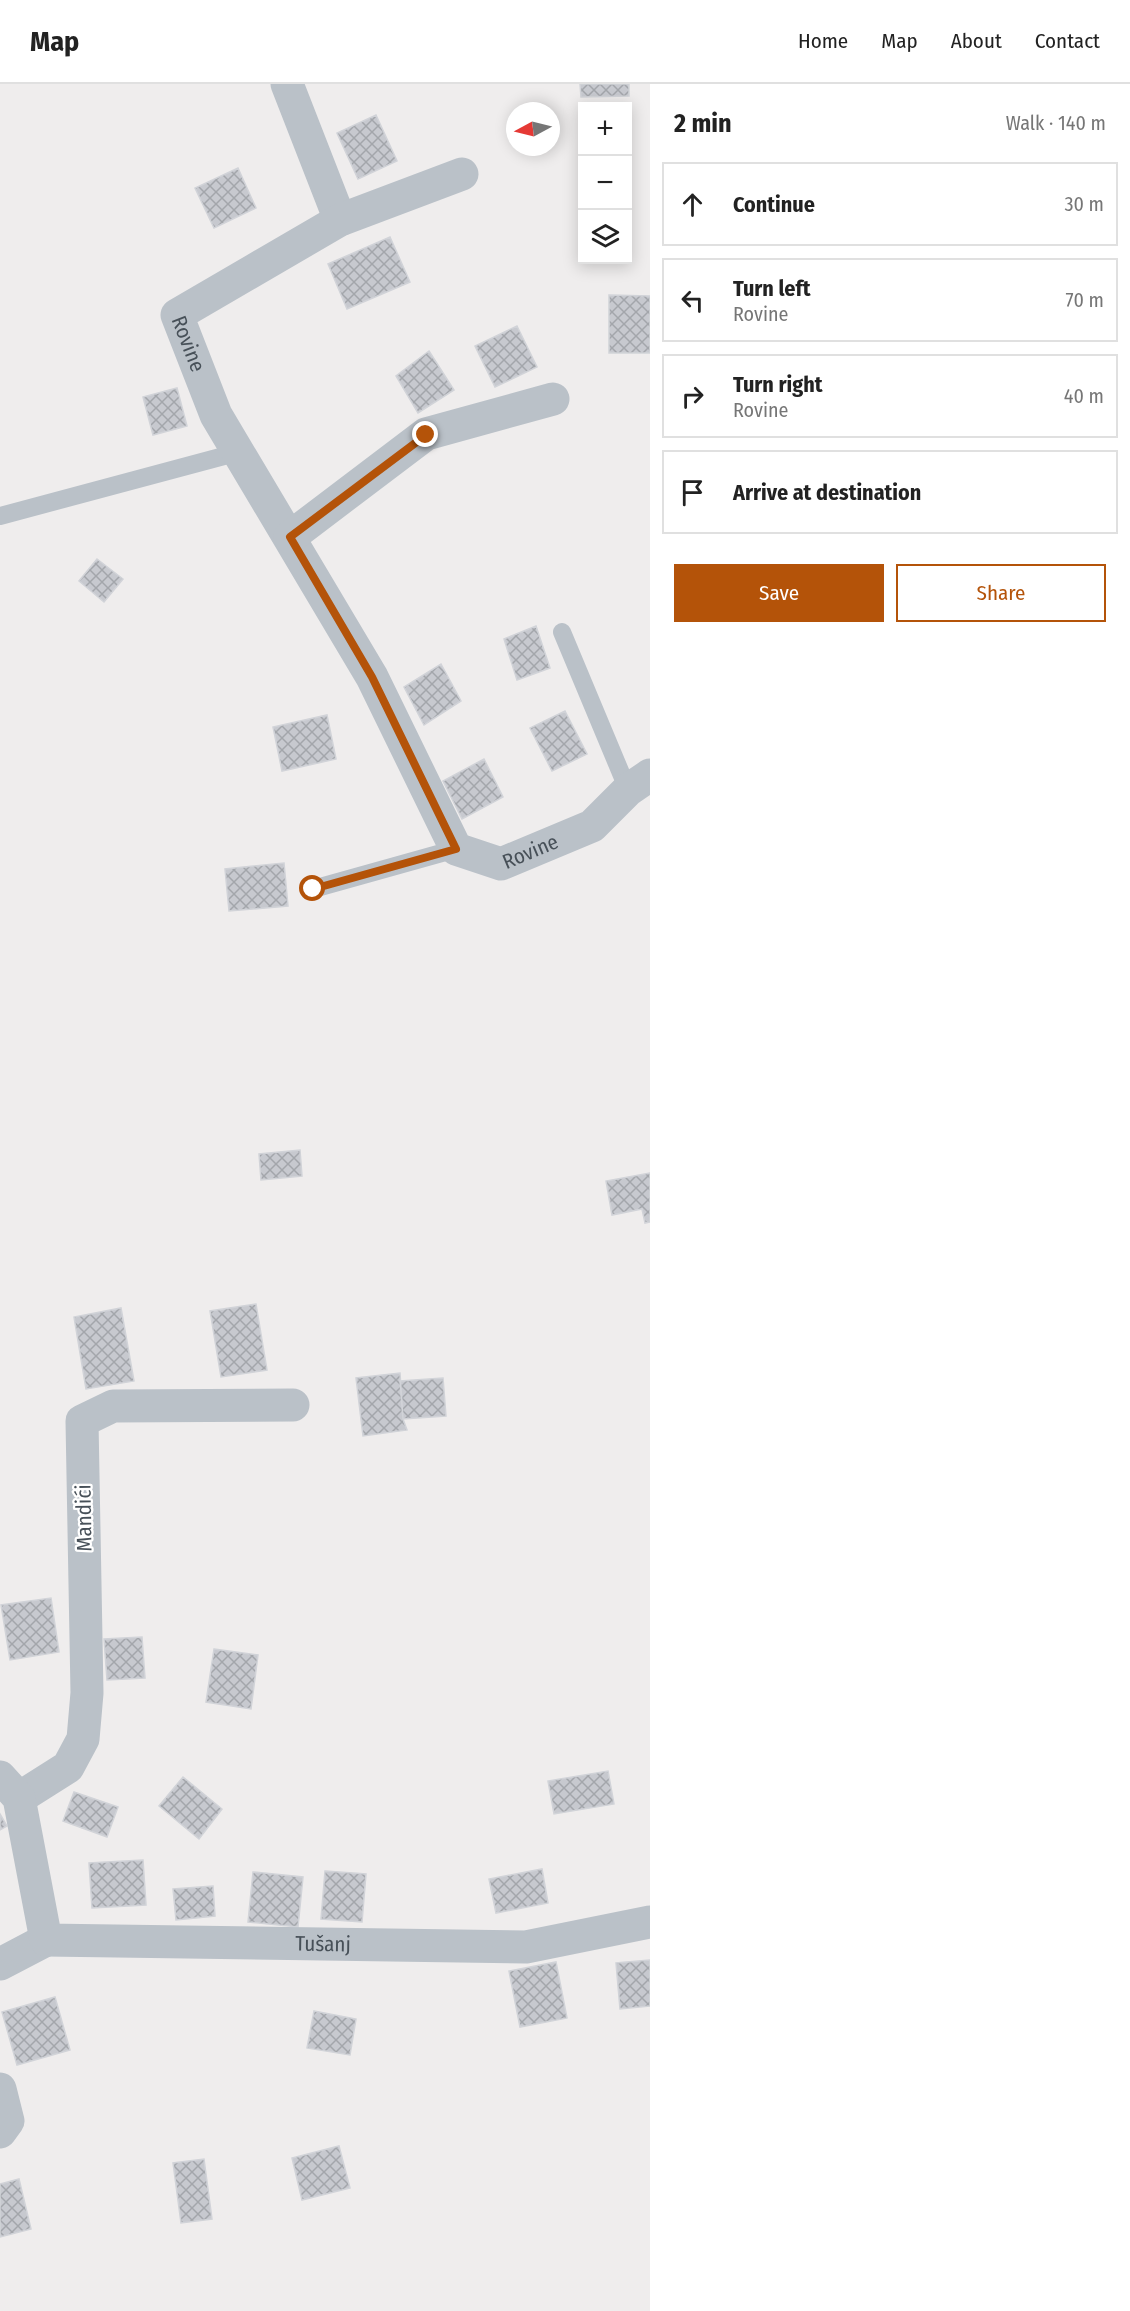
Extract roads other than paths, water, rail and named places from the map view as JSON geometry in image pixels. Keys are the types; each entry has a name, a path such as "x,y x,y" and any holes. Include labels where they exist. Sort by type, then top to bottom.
{"street":[{"path":"287,84 340,220"},
{"name":"Rovine","path":"462,174 340,220 177,315 216,415 372,677 456,849 501,864 592,826 639,782"},
{"path":"290,537 426,435 553,399"},
{"name":"Mandići","path":"46,1940 10,1787 69,1767 82,1739 87,1693 82,1421 113,1406 293,1405"},
{"name":"Tušanj","path":"0,1964 46,1940 526,1947 650,1922"},
{"path":"0,2090 8,2121 0,2132"}],"lane":[{"path":"0,516 239,452"},
{"path":"562,632 639,782"},
{"path":"313,889 456,849"}]}
